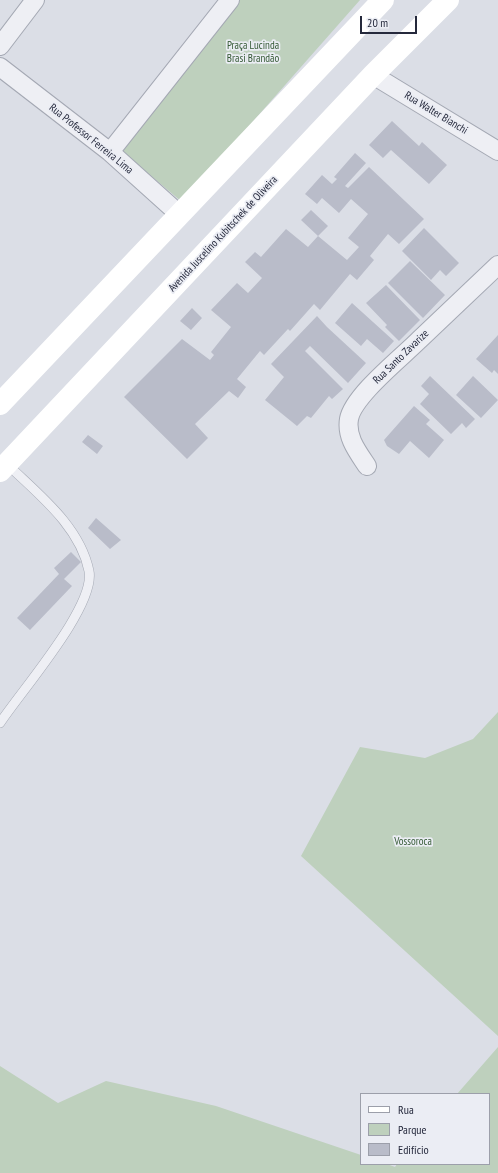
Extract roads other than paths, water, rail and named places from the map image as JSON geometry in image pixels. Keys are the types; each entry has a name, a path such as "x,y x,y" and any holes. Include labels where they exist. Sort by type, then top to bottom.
{"main road":[{"path":"0,404 383,0"},
{"name":"Avenida Juscelino Kubitschek de Oliveira","path":"4,467 373,75 448,0"}],"street":[{"path":"0,46 35,0"},
{"path":"110,152 230,0"},
{"name":"Rua Professor Ferreira Lima","path":"0,67 110,152 180,215"},
{"name":"Rua Walter Bianchi","path":"373,75 498,151"},
{"name":"Rua Santo Zavarize","path":"366,466 352,444 349,432 349,420 353,408 376,381 498,265"}],"lane":[{"path":"0,723 70,625 85,599 89,582 86,560 79,544 68,528 52,507 4,467"}],"park label":[{"name":"Praça Lucinda Brasi Brandão","path":"253,52"},
{"name":"Vossoroca","path":"413,842"}]}
